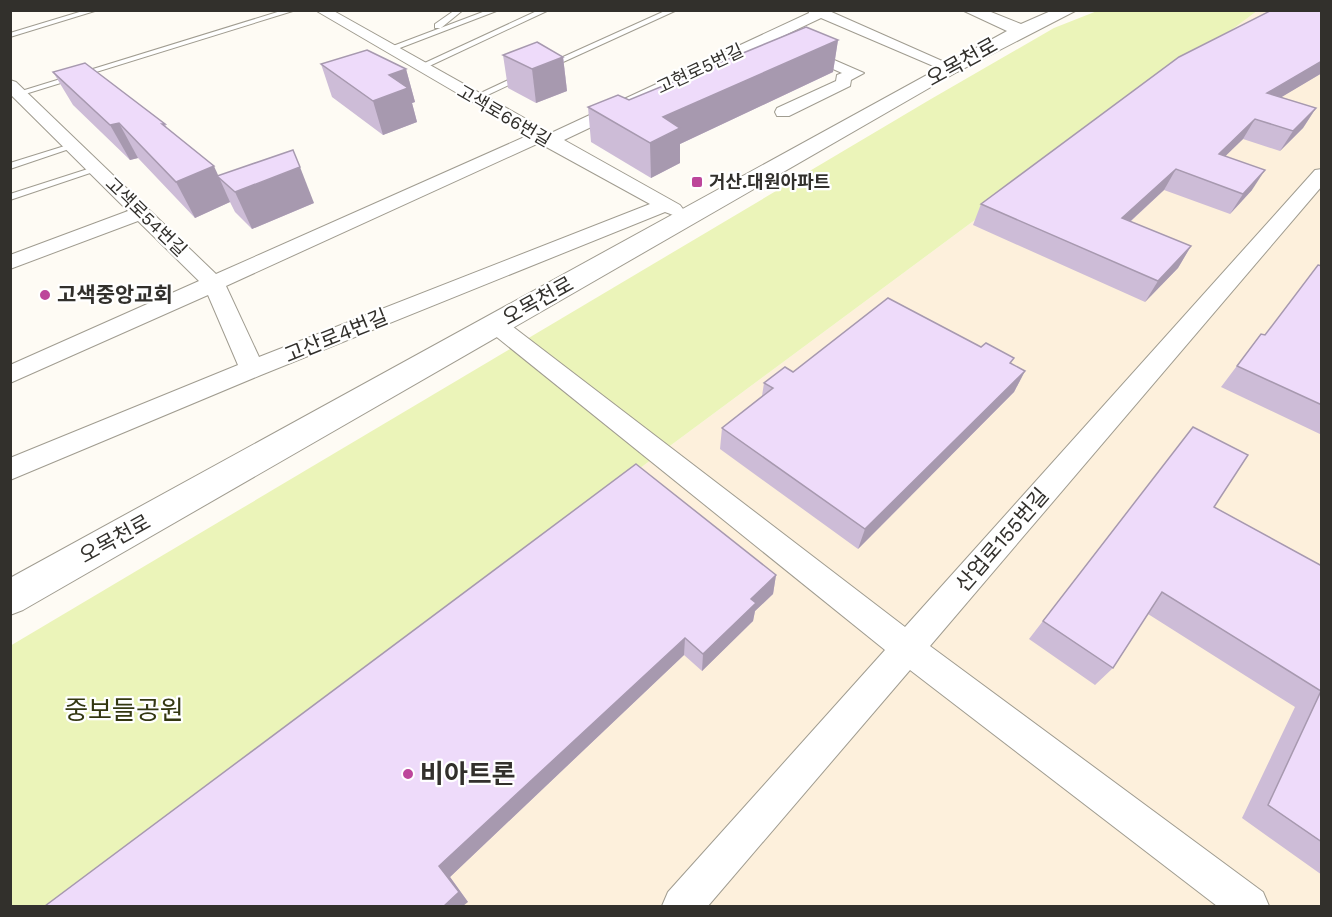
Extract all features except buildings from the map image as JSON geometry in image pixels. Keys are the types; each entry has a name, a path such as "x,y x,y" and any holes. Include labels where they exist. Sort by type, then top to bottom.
{"street":[{"name":"고색로66번길","path":"321,10 663,206 690,215"},
{"path":"970,10 1021,30"},
{"name":"오목천로","path":"10,598 950,68 1021,30 1069,10"},
{"path":"817,12 950,68"},
{"name":"고현로5번길","path":"10,375 729,55 817,12"},
{"path":"783,112 844,83 843,78 856,73 856,69 796,48 786,52"},
{"path":"729,55 747,63"},
{"name":"고색로54번길","path":"15,89 214,284 252,369"},
{"name":"산업로155번길","path":"682,906 1322,174"},
{"name":"고산로4번길","path":"10,470 252,369 663,206"},
{"path":"10,263 142,213"},
{"path":"496,325 908,648 1249,906"}],"lane":[{"path":"10,35 95,10"},
{"path":"15,89 293,10"},
{"path":"424,37 460,10"},
{"path":"389,49 496,10"},
{"path":"420,67 546,10"},
{"path":"474,98 674,10"},
{"path":"10,166 74,146"},
{"path":"10,197 97,169"}],"shaded area":[{"path":"1257,11 1270,11 1321,26 1321,906 49,906"}],"green space":[{"name":"중보들공원","path":"1097,11 1257,11 49,906 11,906 10,646 931,99 1054,28"}],"place":[{"name":"거산.대원아파트","path":"697,182"},
{"name":"고색중앙교회","path":"45,295"},
{"name":"비아트론","path":"408,774"}]}
